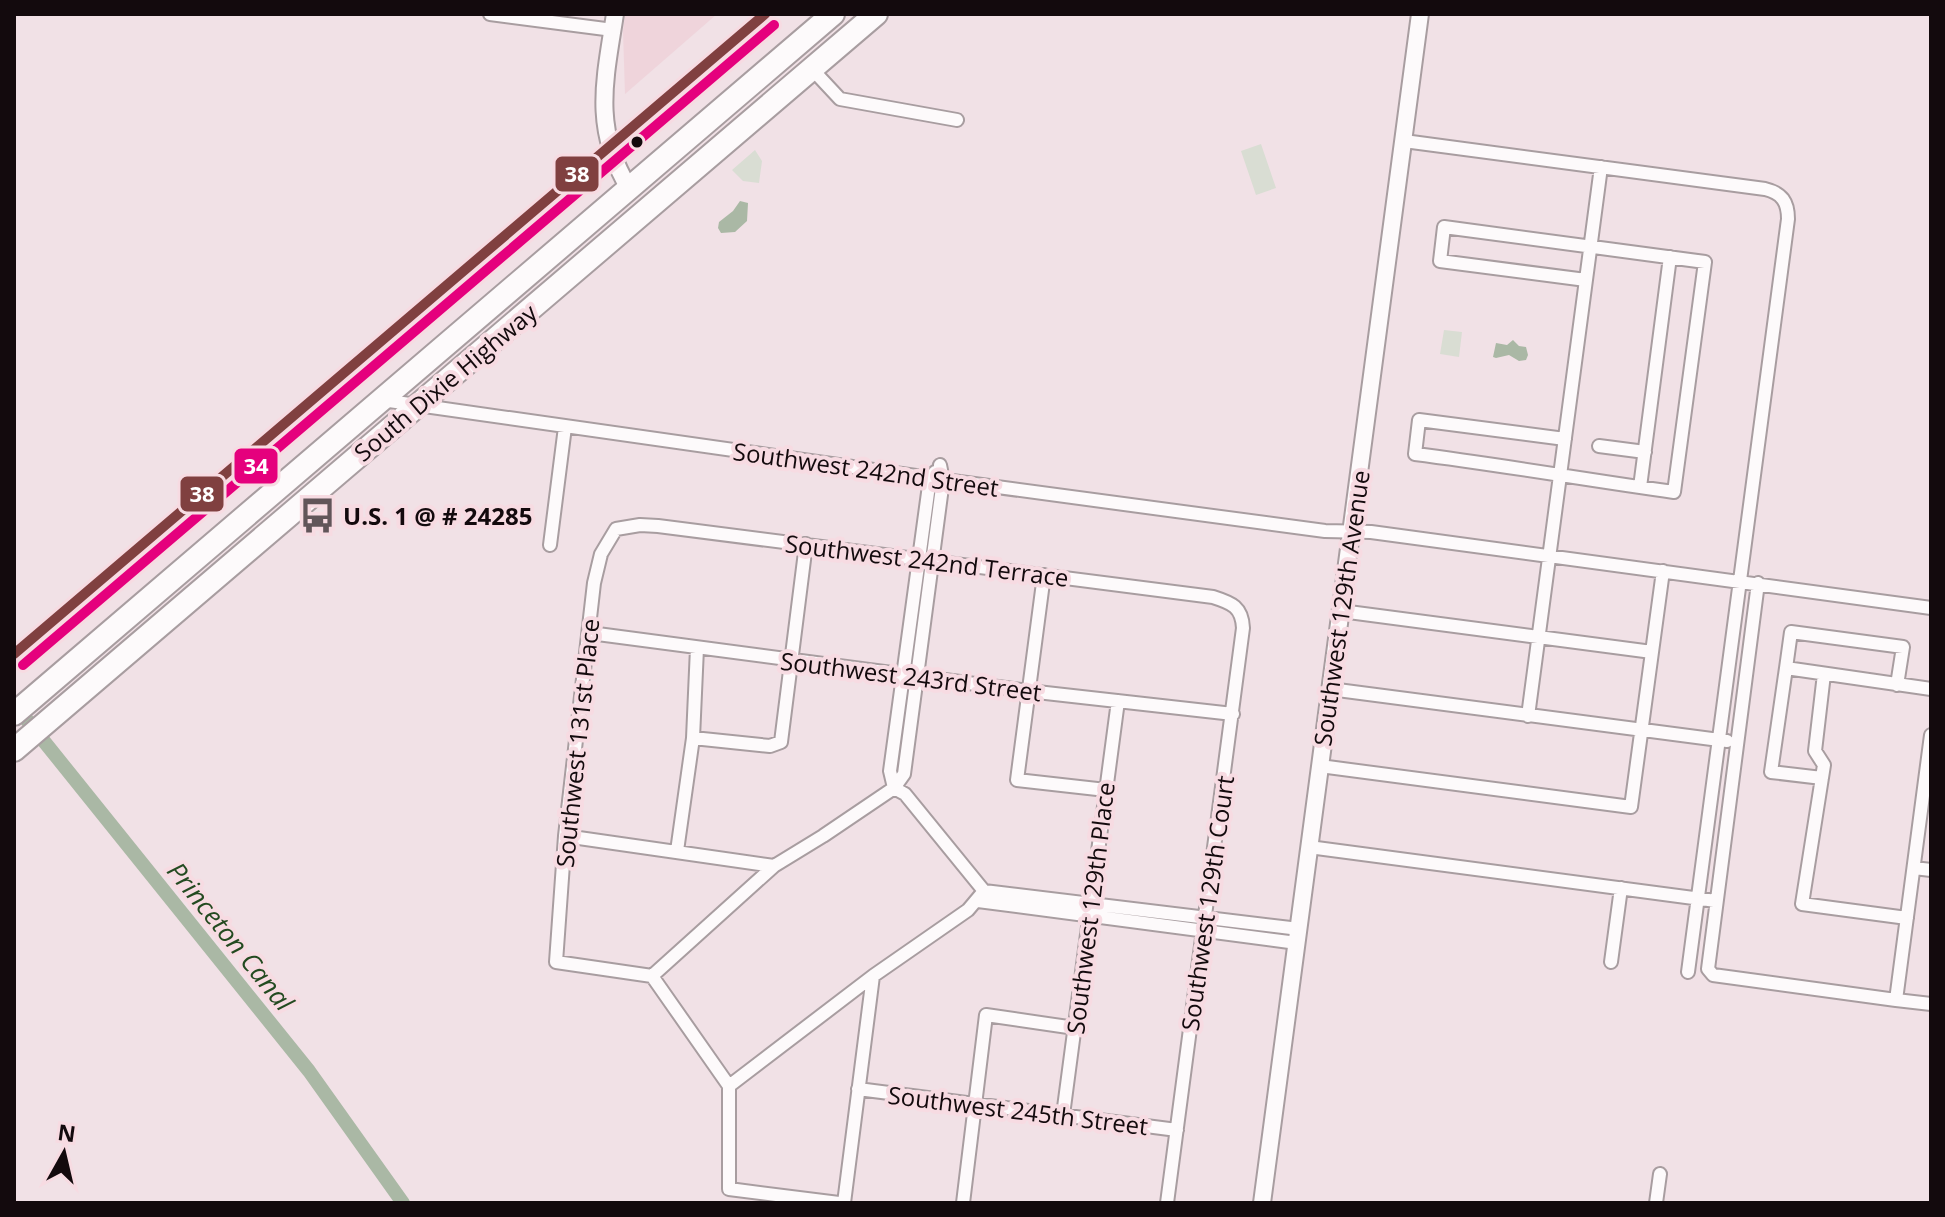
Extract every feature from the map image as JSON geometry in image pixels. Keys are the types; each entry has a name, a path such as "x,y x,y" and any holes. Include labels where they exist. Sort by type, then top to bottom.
{"highway":[{"name":"South Dixie Highway","path":"14,714 833,14"},
{"name":"South Dixie Highway","path":"18,746 876,14"},
{"path":"515,323 530,294 615,220 625,204 629,188 641,188 663,178 769,92 812,69"},
{"path":"165,621 168,602 174,594 283,502 310,460"}],"street":[{"path":"490,14 614,22 603,116 608,147 616,168 629,188"},
{"name":"Southwest 129th Avenue","path":"1262,1203 1420,14"},
{"path":"812,69 840,99 957,120"},
{"path":"1404,141 1765,189 1781,196 1787,206 1788,219 1688,972"},
{"path":"1528,716 1601,167"},
{"path":"1565,439 1419,420 1415,454 1674,492 1705,262 1444,227 1440,261 1586,280"},
{"path":"1640,487 1670,257"},
{"name":"Southwest 242nd Street","path":"382,400 936,479 1739,580 1931,608"},
{"path":"550,545 565,427"},
{"path":"1599,446 1645,452"},
{"path":"936,479 910,675 890,771 894,788 905,794 981,896 1298,936"},
{"name":"Southwest 242nd Terrace","path":"616,529 658,526 806,544 1213,597 1236,605"},
{"name":"Southwest 131st Place","path":"616,529 605,544 597,569 565,836 556,962 652,976"},
{"path":"693,738 777,745 784,730 806,544"},
{"path":"1320,766 1631,807 1663,571"},
{"path":"1044,575 1017,780 1106,790"},
{"path":"1758,583 1708,969 1713,975 1931,1004"},
{"name":"Southwest 129th Court","path":"1167,1203 1243,628 1236,605"},
{"path":"1341,611 1652,652"},
{"path":"1822,778 1771,772 1791,632 1903,647 1897,685"},
{"name":"Southwest 243rd Street","path":"590,633 1028,691 1233,714"},
{"path":"677,851 693,738 697,648"},
{"path":"1786,668 1931,689"},
{"path":"1824,674 1815,751 1824,765 1802,904 1907,918"},
{"path":"1330,689 1737,742"},
{"name":"Southwest 129th Place","path":"1063,1115 1118,701"},
{"path":"1896,1000 1931,735"},
{"path":"873,976 842,1203 729,1189 729,1086 652,976 774,866 894,788"},
{"path":"565,836 774,866"},
{"path":"1309,847 1716,901"},
{"path":"1914,868 1931,870"},
{"path":"1611,962 1621,888"},
{"path":"729,1086 873,976 968,910 981,896"},
{"path":"963,1203 986,1015 1075,1028"},
{"name":"Southwest 245th Street","path":"858,1089 1177,1130"},
{"path":"1656,1203 1660,1174"}],"shaded area":[{"path":"625,14 717,14 625,94"},
{"path":"1261,144 1276,188 1256,195 1241,151"},
{"path":"755,150 762,161 759,183 743,181 732,170"},
{"path":"740,201 748,203 747,221 735,232 721,233 719,222"},
{"path":"1444,330 1462,332 1459,357 1440,354"},
{"path":"1513,340 1519,346 1526,347 1526,360 1519,361 1509,355 1493,357 1496,343 1507,345"}],"waterway":[{"name":"Princeton Canal","path":"14,704 309,1071 403,1203"}],"transit line":[{"name":"38","path":"14,654 765,14"},
{"name":"34","path":"23,665 774,25"}],"place":[{"name":"U.S. 1 @ # 24285","path":"317,515"}]}
